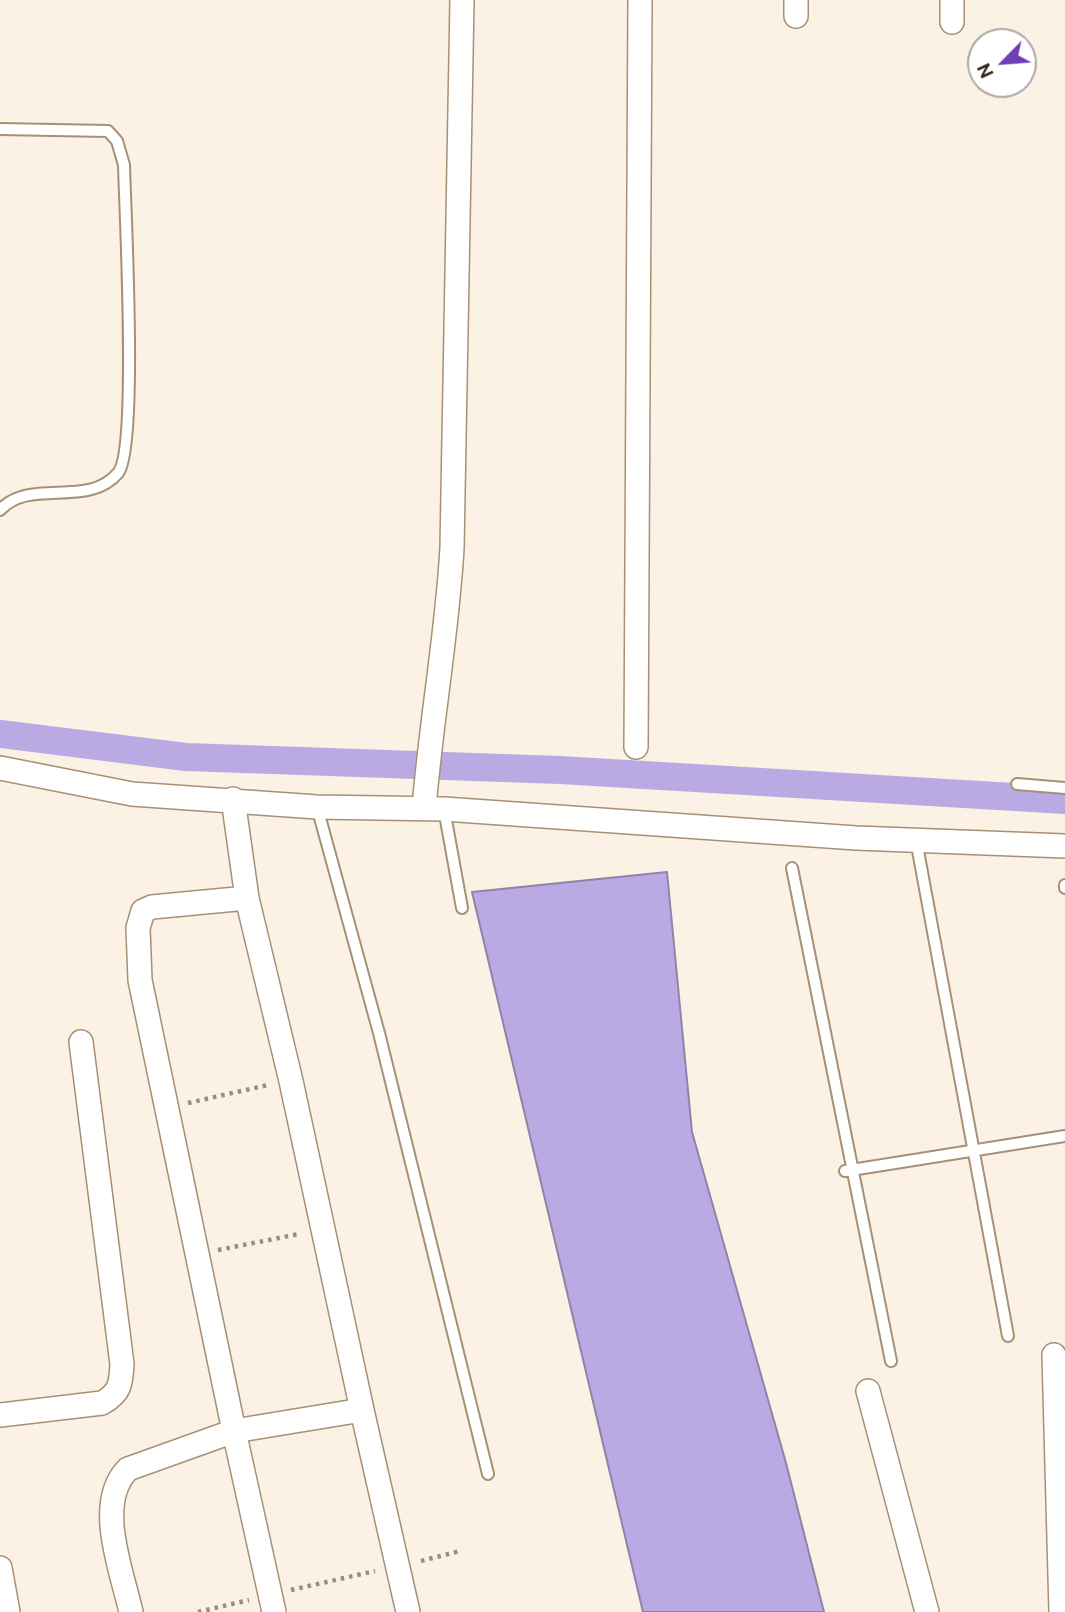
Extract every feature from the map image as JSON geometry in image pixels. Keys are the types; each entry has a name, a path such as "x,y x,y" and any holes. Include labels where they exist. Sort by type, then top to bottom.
{"street":[{"path":"431,807 427,755 447,627 452,548 462,0"},
{"path":"636,747 640,0"},
{"path":"0,768 132,794 317,807 431,807 916,840 1065,846"},
{"path":"233,799 247,898 291,1081 408,1612"},
{"path":"247,898 152,907 143,911 138,928 140,980 272,1603"},
{"path":"0,1415 102,1403 114,1396 121,1386 121,1364 81,1042"},
{"path":"1054,1355 1061,1612"},
{"path":"868,1391 927,1612"},
{"path":"131,1612 112,1524 113,1490 118,1479 128,1469 234,1431 362,1410"},
{"path":"0,1568 8,1612"}],"lane":[{"path":"0,128 108,131 117,141 124,165 129,353 126,458 118,474 99,485 78,491 19,496 10,499 0,510"},
{"path":"1017,784 1065,788"},
{"path":"317,807 379,1032 488,1474"},
{"path":"431,807 462,908"},
{"path":"916,840 1007,1336"},
{"path":"792,869 849,1170 891,1361"},
{"path":"849,1170 1065,1136"}],"path":[{"path":"166,1107 291,1081"},
{"path":"197,1255 323,1229"},
{"path":"198,1612 272,1603 397,1566 460,1551"}],"shaded area":[{"path":"667,872 692,1132 786,1463 824,1612 643,1612 472,892"}],"waterway":[{"path":"0,734 186,757 560,770 1065,800"}]}
